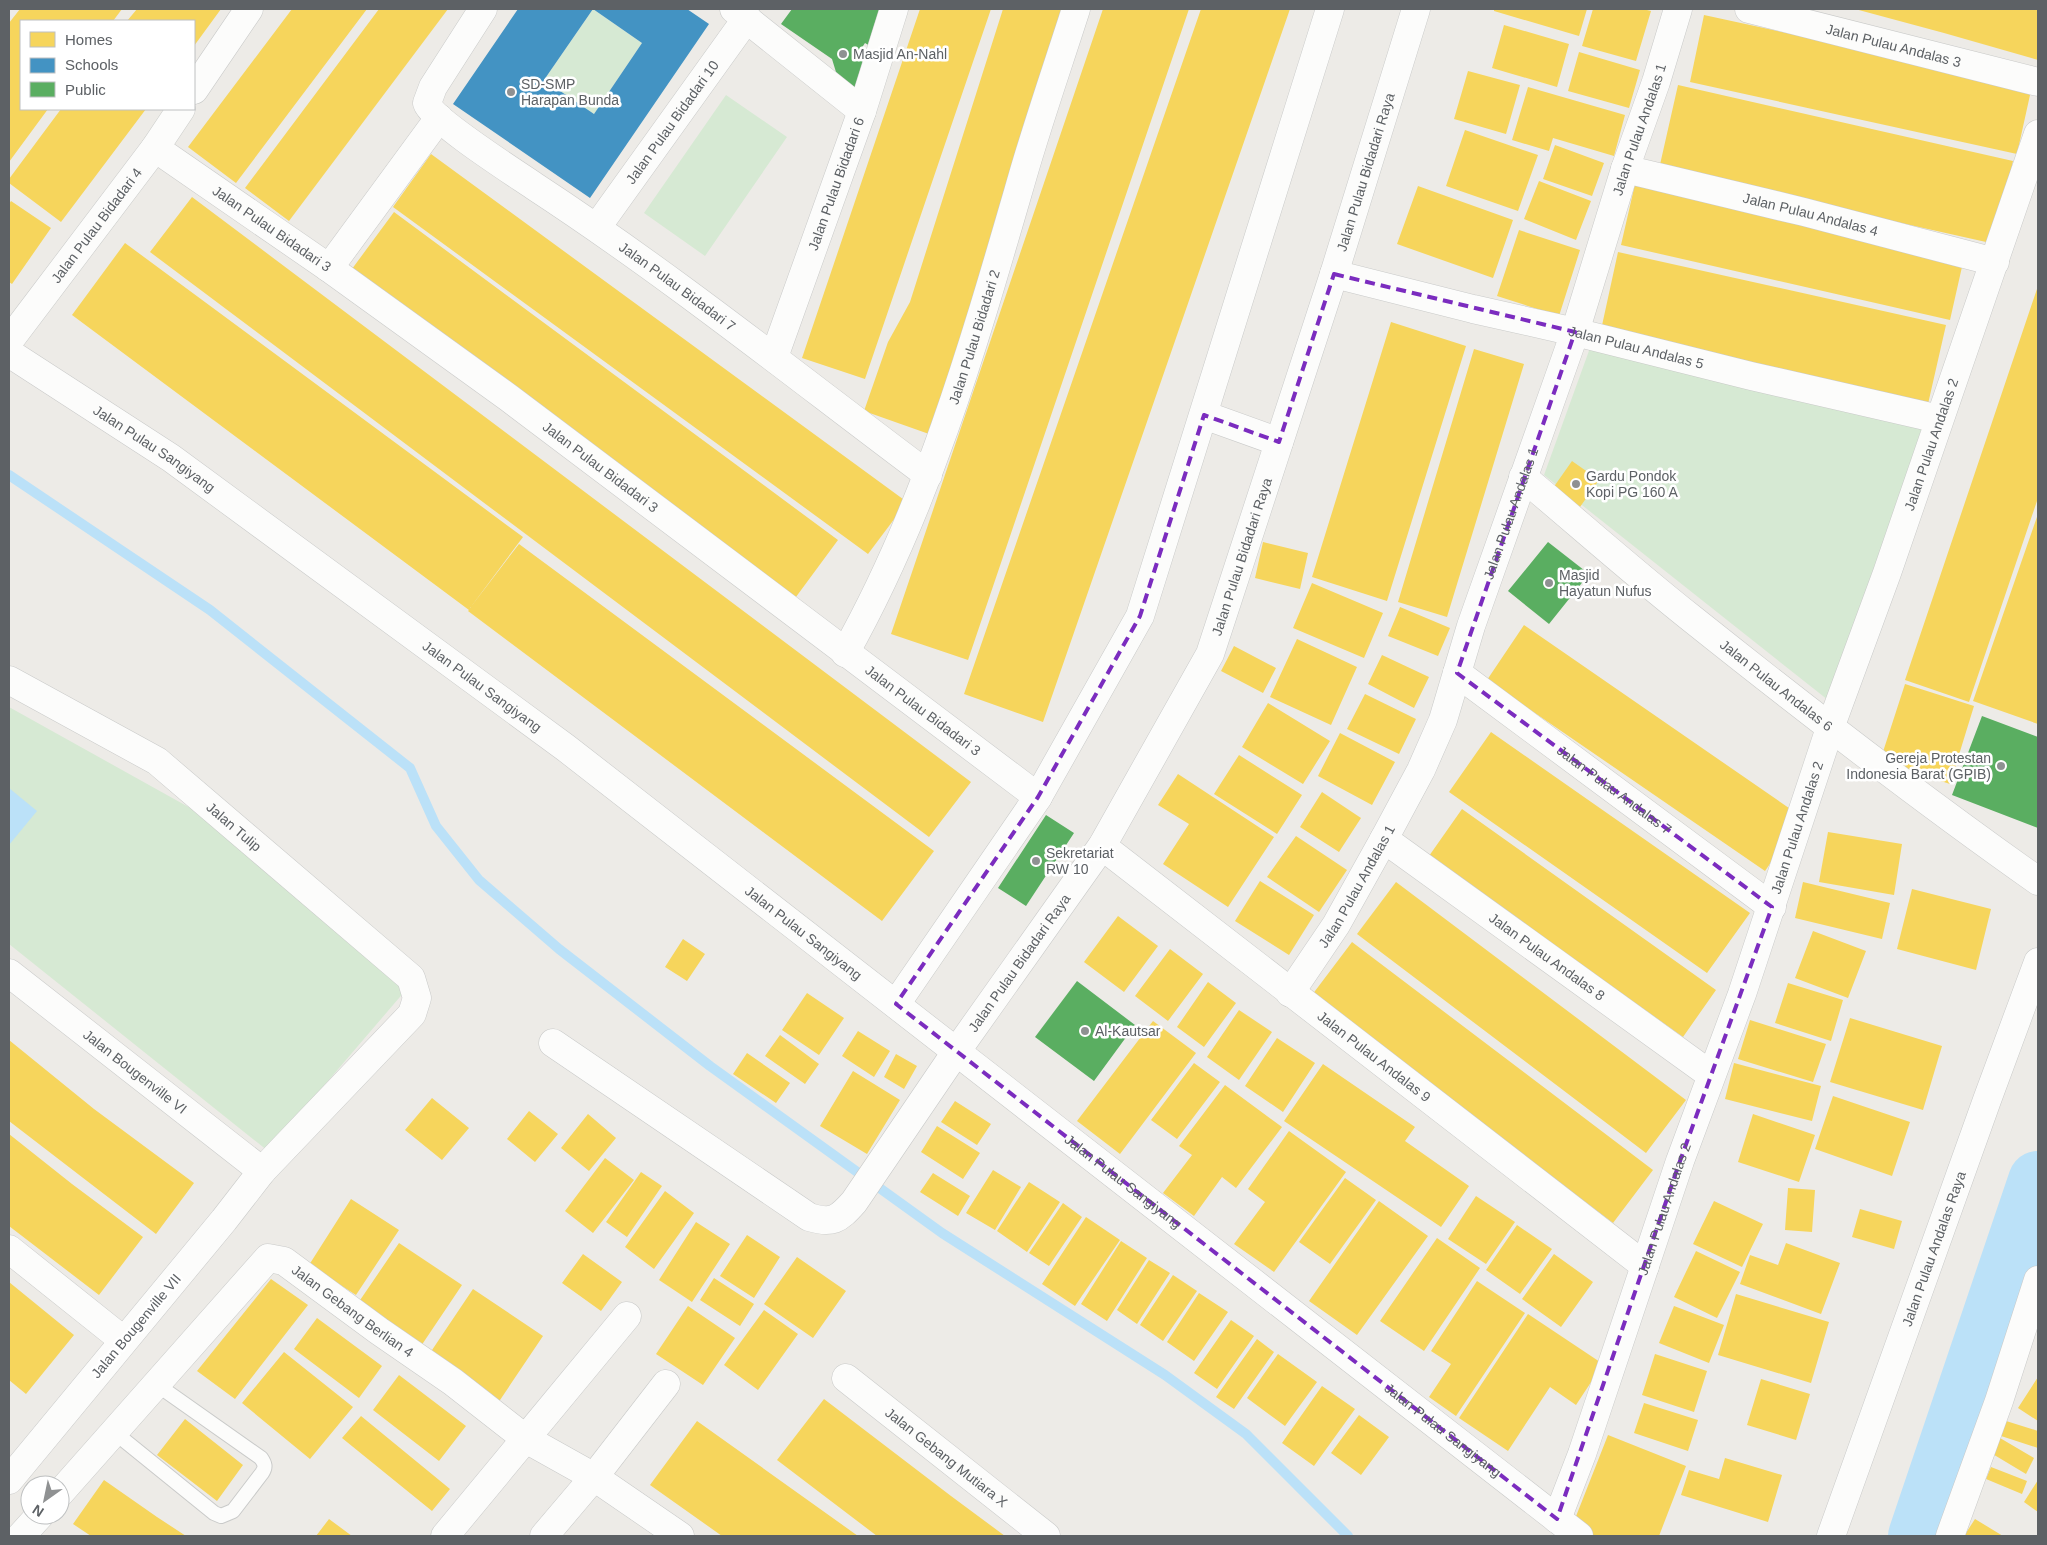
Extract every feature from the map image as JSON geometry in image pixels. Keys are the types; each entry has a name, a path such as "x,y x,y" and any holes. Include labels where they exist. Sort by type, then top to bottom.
{"street":[{"path":"195,88 248,9"},
{"path":"329,268 433,111 433,86 483,9"},
{"name":"Jalan Pulau Bidadari 6","path":"774,357 862,111 894,9"},
{"name":"Jalan Pulau Bidadari 2","path":"845,653 863,622 892,561 928,475 980,320 1030,152 1076,9"},
{"path":"896,1004 1038,797 1140,616 1330,9"},
{"name":"Jalan Pulau Bidadari Raya","path":"554,1043 809,1217 824,1221 840,1218 854,1202 956,1052 1102,846 1210,654 1334,274 1416,9"},
{"name":"Jalan Pulau Andalas 1","path":"1290,993 1336,925 1384,839 1421,770 1442,720 1471,626 1575,332 1625,169 1656,82 1678,9"},
{"name":"Jalan Pulau Andalas 3","path":"1749,9 2038,82"},
{"path":"741,13 862,111"},
{"name":"Jalan Pulau Bidadari 10","path":"597,227 741,13"},
{"name":"Jalan Pulau Bidadari 4","path":"9,341 155,148 180,110"},
{"name":"Jalan Pulau Bidadari 7","path":"433,111 494,160 597,227 774,357 928,475"},
{"name":"Jalan Pulau Andalas 2","path":"1557,1519 1579,1463 1711,1075 1742,994 1830,728 1995,262 2038,134"},
{"name":"Jalan Pulau Bidadari 3","path":"155,148 329,268 509,398 1038,797"},
{"name":"Jalan Pulau Andalas 4","path":"1625,169 1804,212 1995,262"},
{"name":"Jalan Pulau Andalas 5","path":"1334,274 1751,376 1939,419"},
{"name":"Jalan Pulau Sangiyang","path":"9,353 170,458 566,748 1579,1536"},
{"path":"1204,415 1279,442"},
{"name":"Jalan Pulau Andalas 6","path":"1523,477 1690,617 1830,728 1948,818 2038,881"},
{"name":"Jalan Pulau Andalas 7","path":"1457,673 1772,907"},
{"name":"Jalan Tulip","path":"9,680 158,761 411,978 417,998 412,1014"},
{"name":"Jalan Pulau Andalas 8","path":"1384,839 1711,1075"},
{"name":"Jalan Pulau Andalas 9","path":"1102,846 1645,1266"},
{"name":"Jalan Pulau Andalas Raya","path":"1832,1536 2038,962"},
{"name":"Jalan Bougenville VI","path":"9,973 262,1171"},
{"name":"Jalan Bougenville VII","path":"9,1480 224,1220 262,1171 412,1014"},
{"path":"9,1249 123,1340"},
{"name":"Jalan Gebang Berlian 4","path":"70,1482 268,1258 284,1261 379,1331 454,1382 526,1439 594,1477 680,1536"},
{"path":"1950,1536 1999,1401 2038,1280"},
{"path":"445,1536 627,1316"},
{"name":"Jalan Gebang Mutiara X","path":"846,1378 1046,1536"},
{"path":"544,1536 594,1477 666,1384"},
{"path":"21,1536 31,1525"}],"lane":[{"path":"114,1432 214,1513 220,1516 234,1511 262,1473 265,1468 264,1462 156,1384"}],"highlighted area":[{"path":"1334,274 1575,332 1457,673 1772,907 1680,1161 1557,1519 896,1004 1038,797 1140,616 1204,415 1279,442"}],"green space":[{"path":"593,9 642,43 594,114 544,80"},
{"path":"726,95 787,137 705,256 644,213"},
{"path":"1590,348 1924,427 1828,700 1544,475"},
{"path":"9,707 219,824 417,977 268,1151 9,944"}],"water":[{"path":"9,788 37,811 9,845"}],"building: Homes":[{"path":"20,9 122,9 114,20 20,20 20,110 47,110 9,162 9,23"},
{"path":"137,9 221,9 195,45 195,20 128,20"},
{"path":"292,9 367,9 236,183 188,147"},
{"path":"379,9 448,9 289,221 245,188"},
{"path":"920,9 991,9 865,379 802,358"},
{"path":"1003,9 1075,9 929,434 864,411 888,342 910,302"},
{"path":"1103,9 1189,9 968,660 891,634"},
{"path":"1201,9 1290,9 1043,722 964,694"},
{"path":"1494,9 1587,9 1579,36 1494,11"},
{"path":"1593,9 1643,9 1651,11 1636,61 1582,46"},
{"path":"1855,9 2038,9 2038,60 1944,33"},
{"path":"1704,15 2032,86 2017,154 1690,82"},
{"path":"1504,25 1569,44 1557,87 1492,68"},
{"path":"1579,52 1640,70 1629,108 1568,91"},
{"path":"1468,71 1520,85 1506,134 1454,119"},
{"path":"1678,85 2013,161 1995,244 1659,169"},
{"path":"1528,87 1625,115 1614,156 1553,138 1549,151 1512,140"},
{"path":"60,110 145,110 61,222 9,183 9,179"},
{"path":"1465,130 1538,155 1518,211 1446,186"},
{"path":"1555,145 1604,163 1592,196 1543,179"},
{"path":"431,154 907,502 868,554 393,207"},
{"path":"1539,181 1591,201 1576,240 1524,219"},
{"path":"1635,184 1964,258 1950,320 1621,245"},
{"path":"1418,186 1513,220 1493,278 1397,244"},
{"path":"192,197 971,782 929,837 150,252"},
{"path":"11,201 51,228 12,284 9,282 9,204"},
{"path":"394,212 838,540 793,601 349,273"},
{"path":"1519,230 1580,250 1559,316 1497,296"},
{"path":"125,243 523,537 470,608 519,544 934,851 882,921 469,610 72,315"},
{"path":"1618,252 1946,325 1928,404 1601,330"},
{"path":"2038,286 2038,498 1969,702 1905,680"},
{"path":"1391,322 1466,346 1387,601 1312,577"},
{"path":"1474,349 1524,364 1447,617 1398,602"},
{"name":"Gardu Pondok Kopi PG 160 A","path":"1572,461 1599,480 1580,507 1553,488"},
{"path":"2038,514 2038,724 1973,701"},
{"path":"1263,542 1308,553 1300,589 1255,578"},
{"path":"1312,583 1383,613 1364,658 1293,628"},
{"path":"1400,607 1450,628 1438,656 1388,636"},
{"path":"1524,625 1802,817 1765,871 1487,680"},
{"path":"1297,639 1357,667 1331,725 1270,697"},
{"path":"1234,646 1276,668 1263,693 1221,671"},
{"path":"1382,655 1429,677 1414,708 1368,684"},
{"path":"1905,684 1974,706 1950,784 1880,761"},
{"path":"1365,694 1416,719 1399,754 1347,729"},
{"path":"1268,703 1330,741 1303,784 1242,747"},
{"path":"1491,732 1750,913 1707,973 1449,792"},
{"path":"1340,733 1395,762 1372,805 1318,776"},
{"path":"1239,755 1302,795 1277,834 1214,794"},
{"path":"1178,774 1274,837 1228,907 1163,864 1189,824 1158,805"},
{"path":"1322,792 1361,818 1339,852 1300,827"},
{"path":"1462,809 1716,990 1683,1037 1429,856"},
{"path":"1828,832 1902,844 1894,895 1819,882"},
{"path":"1296,836 1347,870 1319,912 1267,877"},
{"path":"1260,881 1314,915 1289,955 1235,921"},
{"path":"1396,882 1686,1100 1646,1153 1357,934"},
{"path":"1803,882 1890,903 1882,939 1795,918"},
{"path":"1912,889 1991,909 1976,970 1897,949"},
{"path":"1118,916 1158,946 1124,992 1084,962"},
{"path":"1813,931 1866,951 1848,998 1795,978"},
{"path":"683,939 705,954 687,981 665,967"},
{"path":"1352,942 1653,1170 1613,1223 1312,995"},
{"path":"1170,949 1203,974 1168,1021 1135,996"},
{"path":"1208,982 1236,1003 1204,1047 1177,1027"},
{"path":"1788,983 1843,1000 1831,1041 1775,1023"},
{"path":"807,993 844,1018 819,1055 782,1030"},
{"path":"1239,1010 1272,1032 1239,1080 1207,1057"},
{"path":"1850,1018 1942,1046 1923,1110 1830,1082"},
{"path":"1750,1020 1826,1044 1813,1082 1738,1059"},
{"path":"1153,1021 1196,1053 1120,1154 1077,1121"},
{"path":"858,1031 890,1051 874,1077 842,1056"},
{"path":"780,1035 819,1064 805,1084 765,1056"},
{"path":"1277,1038 1315,1063 1283,1112 1245,1086"},
{"path":"9,1040 94,1109 194,1183 156,1234 9,1121"},
{"path":"747,1053 790,1083 776,1103 733,1074"},
{"path":"896,1054 917,1066 904,1089 884,1077"},
{"path":"1194,1063 1220,1082 1177,1139 1151,1120"},
{"path":"1734,1063 1821,1086 1812,1121 1725,1099"},
{"path":"1323,1064 1415,1127 1405,1141 1469,1186 1441,1227 1284,1121"},
{"path":"853,1071 900,1100 867,1154 820,1126"},
{"path":"1225,1085 1282,1127 1236,1188 1222,1177 1194,1216 1163,1193 1192,1155 1179,1146"},
{"path":"1833,1096 1910,1122 1892,1176 1815,1149"},
{"path":"432,1098 469,1128 442,1160 405,1130"},
{"path":"955,1101 991,1124 977,1145 941,1122"},
{"path":"529,1111 558,1134 535,1162 507,1139"},
{"path":"588,1114 616,1138 589,1171 561,1148"},
{"path":"1753,1114 1815,1135 1799,1182 1738,1162"},
{"path":"937,1126 980,1153 963,1179 921,1152"},
{"path":"1289,1131 1346,1172 1274,1272 1234,1244 1265,1202 1248,1189"},
{"path":"9,1134 143,1237 99,1295 9,1226"},
{"path":"605,1158 634,1180 593,1233 565,1211"},
{"path":"993,1170 1021,1187 995,1230 966,1213"},
{"path":"641,1172 662,1186 627,1237 606,1222"},
{"path":"933,1173 970,1196 958,1216 920,1192"},
{"path":"1345,1178 1376,1200 1330,1264 1299,1242"},
{"path":"1029,1182 1060,1202 1027,1252 997,1231"},
{"path":"1788,1188 1815,1190 1812,1232 1785,1230"},
{"path":"665,1191 694,1213 654,1269 625,1247"},
{"path":"1476,1196 1515,1222 1486,1264 1448,1239"},
{"path":"351,1199 399,1230 356,1295 309,1265"},
{"path":"1379,1201 1428,1236 1357,1335 1309,1301"},
{"path":"1714,1201 1763,1224 1742,1267 1693,1244"},
{"path":"1063,1203 1082,1217 1049,1266 1029,1253"},
{"path":"1860,1209 1902,1221 1894,1249 1852,1237"},
{"path":"1086,1217 1120,1240 1075,1306 1042,1284"},
{"path":"696,1222 730,1244 692,1302 659,1280"},
{"path":"1517,1225 1552,1249 1520,1294 1486,1270"},
{"path":"747,1235 780,1257 754,1298 720,1276"},
{"path":"1437,1238 1480,1268 1424,1351 1380,1321"},
{"path":"1121,1241 1147,1258 1107,1321 1081,1304"},
{"path":"399,1243 462,1285 417,1352 354,1309"},
{"path":"1786,1243 1840,1263 1821,1314 1740,1284 1750,1255 1778,1265"},
{"path":"1696,1251 1740,1272 1717,1318 1674,1297"},
{"path":"583,1254 622,1282 601,1311 562,1283"},
{"path":"1554,1254 1593,1282 1561,1327 1522,1299"},
{"path":"797,1257 846,1291 813,1338 764,1304"},
{"path":"1149,1260 1170,1273 1137,1324 1117,1310"},
{"path":"1173,1275 1197,1291 1163,1341 1140,1325"},
{"path":"714,1278 754,1304 740,1326 700,1300"},
{"path":"271,1279 308,1305 235,1399 197,1371"},
{"path":"1477,1281 1525,1313 1456,1416 1429,1397 1451,1364 1431,1351"},
{"path":"9,1282 74,1335 26,1394 9,1380"},
{"path":"473,1289 543,1336 498,1403 428,1356"},
{"path":"1199,1293 1228,1312 1194,1361 1167,1342"},
{"path":"1736,1294 1829,1322 1811,1383 1718,1355"},
{"path":"688,1306 735,1338 703,1385 656,1354"},
{"path":"1674,1306 1724,1325 1709,1363 1659,1343"},
{"path":"764,1310 798,1334 758,1390 724,1365"},
{"path":"1528,1314 1603,1364 1576,1405 1550,1387 1508,1451 1459,1418"},
{"path":"317,1318 382,1366 359,1398 294,1349"},
{"path":"1231,1320 1254,1336 1217,1389 1194,1373"},
{"path":"1257,1339 1274,1352 1234,1409 1216,1397"},
{"path":"284,1352 353,1407 310,1459 242,1403"},
{"path":"1278,1354 1317,1382 1285,1426 1247,1398"},
{"path":"1655,1354 1707,1371 1694,1412 1642,1395"},
{"path":"399,1375 466,1426 439,1461 373,1410"},
{"path":"2038,1377 2038,1421 2018,1408"},
{"path":"1761,1379 1810,1394 1796,1440 1747,1425"},
{"path":"1322,1386 1355,1409 1314,1466 1282,1443"},
{"path":"824,1399 1005,1536 877,1536 777,1460"},
{"path":"1644,1403 1698,1420 1688,1451 1634,1433"},
{"path":"1359,1415 1389,1437 1361,1475 1331,1453"},
{"path":"361,1416 450,1489 432,1511 342,1438"},
{"path":"185,1419 243,1465 217,1501 157,1455"},
{"path":"2003,1420 2038,1431 2038,1448 1998,1435"},
{"path":"697,1421 858,1536 722,1536 650,1485"},
{"path":"1608,1435 1686,1466 1659,1536 1588,1536 1571,1529"},
{"path":"2000,1438 2034,1458 2026,1474 1991,1453"},
{"path":"1725,1458 1782,1475 1768,1522 1681,1495 1689,1470 1719,1479"},
{"path":"1991,1467 2027,1481 2022,1494 1986,1479"},
{"path":"104,1480 186,1536 91,1536 73,1524"},
{"path":"2038,1480 2038,1512 2024,1502"},
{"path":"329,1519 352,1536 316,1536"},
{"path":"1975,1519 2003,1536 1964,1536"}],"building: Schools":[{"name":"SD-SMP Harapan Bunda","path":"518,9 593,9 687,9 709,24 590,198 453,104","holes":["593,9 642,43 594,114 544,80"]}],"building: Public":[{"name":"Masjid An-Nahl","path":"792,9 887,9 870,46 865,43 861,49 869,73 851,91 839,82 832,59 781,24"},
{"name":"Masjid Hayatun Nufus","path":"1548,542 1589,574 1549,624 1508,591"},
{"name":"Gereja Protestan Indonesia Barat (GPIB)","path":"1982,716 2038,737 2038,828 1952,795"},
{"name":"Sekretariat RW 10","path":"1046,815 1074,833 1026,906 998,888"},
{"name":"Al-Kautsar","path":"1077,981 1135,1025 1094,1081 1035,1037"}],"waterway":[{"path":"9,475 210,610 410,768 436,826 479,880 559,949 710,1066 942,1233 1165,1375 1246,1434 1348,1536"},
{"path":"1918,1536 2038,1181"}],"place":[{"name":"Masjid An-Nahl","path":"843,54"},
{"name":"SD-SMP Harapan Bunda","path":"511,92"},
{"name":"Gardu Pondok Kopi PG 160 A","path":"1576,484"},
{"name":"Masjid Hayatun Nufus","path":"1549,583"},
{"name":"Gereja Protestan Indonesia Barat (GPIB)","path":"2001,766"},
{"name":"Sekretariat RW 10","path":"1036,861"},
{"name":"Al-Kautsar","path":"1085,1031"}]}
